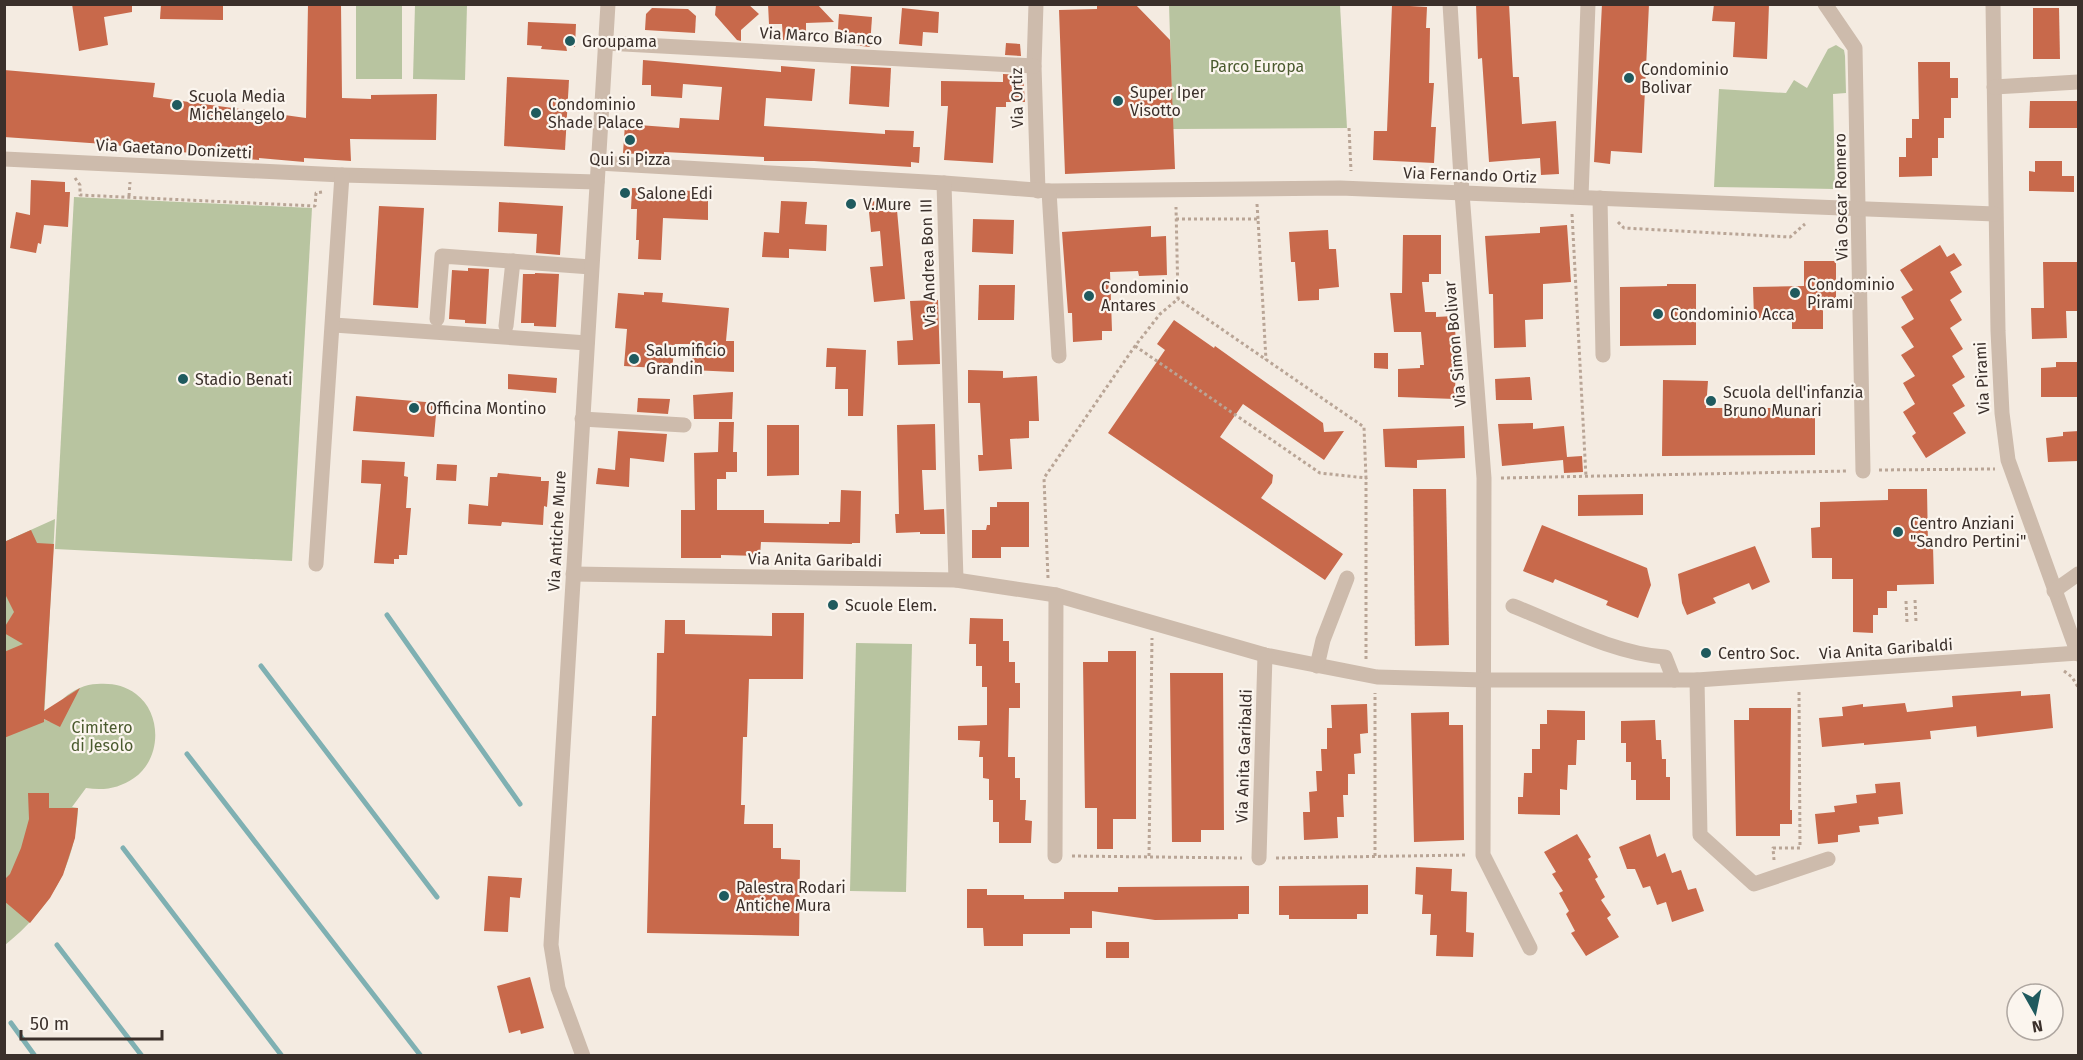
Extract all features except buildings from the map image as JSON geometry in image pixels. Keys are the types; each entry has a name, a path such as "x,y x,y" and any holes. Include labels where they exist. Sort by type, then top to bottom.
{"street":[{"name":"Via Antiche Mure","path":"584,1056 558,988 551,945 608,4"},
{"name":"Via Ortiz","path":"1036,4 1034,66 1059,356"},
{"name":"Via Simon Bolivar","path":"1450,4 1484,478 1484,680"},
{"path":"1575,202 1588,4"},
{"name":"Via Oscar Romero","path":"1825,4 1856,48 1863,471"},
{"name":"Via Pirami","path":"1993,4 1995,214 2002,414 2010,469 2078,654"},
{"name":"Via Marco Bianco","path":"605,43 1034,66"},
{"path":"1994,87 2079,82"},
{"name":"Via Gaetano Donizetti","path":"4,159 342,175 597,182"},
{"name":"Via Andrea Bon III","path":"598,163 944,183 956,580"},
{"path":"316,564 334,326 342,175"},
{"name":"Via Fernando Ortiz","path":"944,183 1043,191 1340,188 1575,202 1600,198 1995,214"},
{"path":"1600,198 1604,355"},
{"path":"437,319 442,256 591,267"},
{"path":"507,326 513,261"},
{"path":"334,326 587,343"},
{"path":"582,419 684,425"},
{"name":"Via Anita Garibaldi","path":"573,574 956,580 1056,595 1266,656 1377,677 1484,680 1697,680 2078,654"},
{"path":"2055,591 2079,574"},
{"path":"1317,666 1323,640 1347,578"},
{"path":"1055,856 1056,595"},
{"path":"1513,606 1620,648 1644,656 1665,657 1674,680"},
{"name":"Via Anita Garibaldi","path":"1259,858 1266,656"},
{"path":"1484,680 1483,855 1530,948"},
{"path":"1697,680 1700,835 1754,884 1828,859"}],"path":[{"path":"1348,128 1350,170 1354,175"},
{"path":"74,177 80,185 80,195 315,206"},
{"path":"1176,200 1178,299"},
{"path":"1562,212 1575,202"},
{"path":"1575,202 1600,214 1610,214 1624,228 1790,237 1807,222"},
{"path":"1575,202 1586,477"},
{"path":"1176,219 1257,219 1266,361"},
{"path":"1048,579 1044,478 1135,346 1160,314 1178,299"},
{"path":"1178,299 1364,427 1366,661"},
{"path":"1135,346 1320,473 1366,478"},
{"path":"1484,478 2010,469"},
{"path":"1915,600 1916,622"},
{"path":"1906,601 1907,623"},
{"path":"1149,856 1152,636"},
{"path":"1776,877 1773,848 1800,848 1799,685"},
{"path":"1375,692 1375,856"},
{"path":"1055,856 1259,858 1483,855"}],"green space":[{"path":"356,5 402,5 402,79 356,79"},
{"path":"415,5 467,5 465,80 413,79"},
{"name":"Parco Europa","path":"1169,5 1340,5 1347,128 1173,129"},
{"path":"1836,45 1844,50 1846,93 1833,94 1835,189 1714,187 1719,89 1786,93 1794,80 1807,88 1828,49"},
{"name":"Stadio Benati","path":"74,197 312,208 292,561 55,549"},
{"name":"Cimitero di Jesolo","path":"55,519 44,719 50,722 64,698 75,690 93,684 113,684 131,691 145,703 154,725 154,749 150,760 134,778 112,788 86,788 72,807 78,808 76,829 66,867 57,885 35,917 5,945 4,542"},
{"path":"856,643 912,644 906,892 850,891"}],"waterway":[{"path":"387,615 520,804"},
{"path":"261,666 437,897"},
{"path":"187,754 421,1056"},
{"path":"123,848 282,1056"},
{"path":"57,945 142,1056"},
{"path":"11,1023 35,1056"}],"place":[{"name":"Groupama","path":"570,41"},
{"name":"Condominio Bolivar","path":"1629,78"},
{"name":"Super Iper Visotto","path":"1118,101"},
{"name":"Scuola Media Michelangelo","path":"177,105"},
{"name":"Condominio Shade Palace","path":"536,113"},
{"name":"Qui si Pizza","path":"630,140"},
{"name":"Salone Edi","path":"625,193"},
{"name":"V.Mure","path":"851,204"},
{"name":"Condominio Pirami","path":"1795,293"},
{"name":"Condominio Antares","path":"1089,296"},
{"name":"Condominio Acca","path":"1658,314"},
{"name":"Salumificio Grandin","path":"634,359"},
{"name":"Stadio Benati","path":"183,379"},
{"name":"Scuola dell'infanzia Bruno Munari","path":"1711,401"},
{"name":"Officina Montino","path":"414,408"},
{"name":"Centro Anziani \"Sandro Pertini\"","path":"1898,532"},
{"name":"Scuole Elem.","path":"833,605"},
{"name":"Centro Soc.","path":"1706,653"},
{"name":"Palestra Rodari Antiche Mura","path":"724,896"}]}
